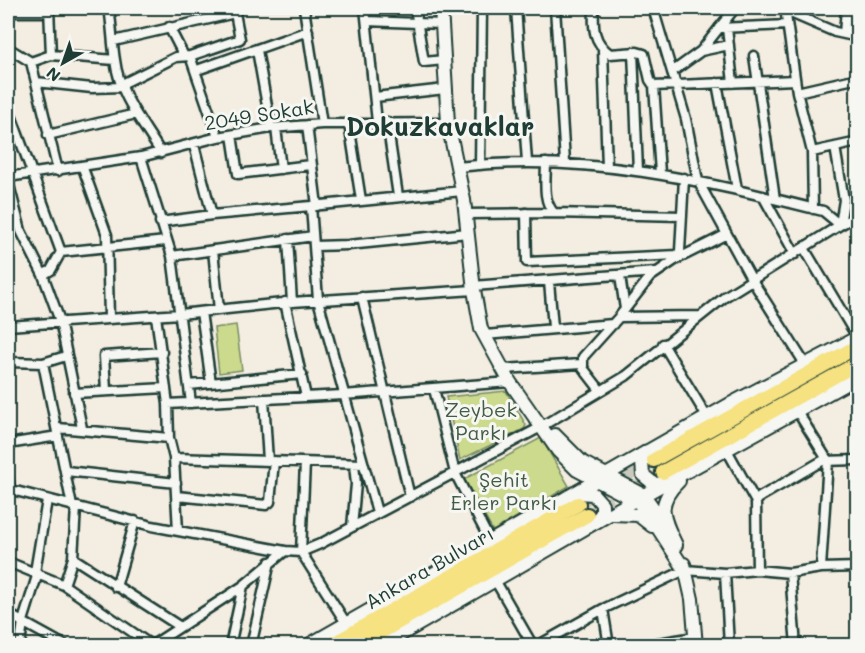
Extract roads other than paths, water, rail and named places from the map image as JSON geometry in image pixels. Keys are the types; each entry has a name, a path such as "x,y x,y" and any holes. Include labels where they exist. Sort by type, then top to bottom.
{"main road":[{"path":"441,8 448,123 466,214 473,288 484,335 510,382 541,427 577,470 654,505 682,556 692,599 695,641"},
{"path":"673,553 634,494 629,467 706,417 857,337"},
{"path":"381,645 495,580 583,509 603,480 858,346"},
{"path":"646,456 642,462 643,475 654,484 858,363"},
{"path":"607,516 634,494 664,478 690,471 858,377"},
{"path":"541,427 551,431 603,480 610,506 607,516"},
{"path":"577,470 583,509"},
{"path":"673,538 665,517 664,498 690,471"},
{"path":"307,645 490,541 583,509 607,516 628,514 643,518 686,570"},
{"name":"Ankara Bulvarı","path":"330,645 583,509"},
{"name":"Ankara Bulvarı","path":"356,645 583,509"}],"street":[{"path":"109,8 115,60 122,86 136,114 161,153"},
{"path":"304,8 322,124"},
{"path":"364,8 377,122"},
{"path":"415,8 424,62 444,60"},
{"path":"480,165 482,8"},
{"path":"516,8 527,162"},
{"path":"555,8 565,162"},
{"path":"594,8 593,29 597,42 603,50 610,54 633,52 644,54 650,80 654,86 660,173"},
{"path":"653,8 676,84 692,146 698,181 752,280 805,364"},
{"path":"672,72 701,51 723,28 735,8"},
{"path":"783,8 844,34 858,37"},
{"path":"783,8 797,92 812,152 813,209"},
{"path":"844,34 846,8"},
{"path":"8,12 50,10 51,55"},
{"path":"36,82 92,88 122,86 176,57 187,56 240,39 236,10 114,40"},
{"path":"367,21 442,24"},
{"path":"723,28 787,25"},
{"path":"169,27 197,70 218,136"},
{"path":"723,28 729,45 733,83"},
{"path":"197,70 308,31"},
{"path":"701,51 729,45"},
{"path":"8,48 31,62 58,171"},
{"path":"257,50 281,169"},
{"path":"603,50 607,167"},
{"path":"633,52 638,171"},
{"path":"31,62 51,55 115,60"},
{"path":"754,56 775,199"},
{"path":"797,92 858,78"},
{"path":"654,86 795,80"},
{"path":"717,83 737,189"},
{"path":"375,97 445,88"},
{"path":"8,107 30,173 61,252"},
{"path":"48,135 136,114"},
{"name":"2049 Sokak","path":"8,179 30,173 83,168 141,157 194,145 218,136 274,128 377,122 448,123"},
{"path":"387,122 398,196"},
{"path":"349,124 361,200"},
{"path":"307,125 314,206 313,236 318,300 359,464 378,512"},
{"path":"232,135 238,174 310,165"},
{"path":"812,152 858,142"},
{"path":"194,145 212,215"},
{"path":"835,147 844,200 840,225"},
{"path":"141,157 172,256 191,403"},
{"path":"457,167 565,162 660,173 737,189 823,211 840,225"},
{"path":"546,163 546,195 548,207 554,213"},
{"path":"83,168 107,234 109,318"},
{"path":"676,257 682,216 684,178"},
{"path":"8,179 21,231 43,275 60,321 82,428"},
{"path":"160,222 462,191"},
{"path":"763,196 795,254"},
{"path":"526,213 527,262 676,257"},
{"path":"466,214 554,213 682,216"},
{"path":"8,476 9,489 47,500 178,531 301,552 541,427 626,375 700,316 752,280 858,215"},
{"path":"315,246 348,245 468,232"},
{"path":"581,364 583,357 626,309 650,277 676,257 727,234"},
{"path":"172,256 313,236"},
{"path":"288,239 288,302 306,397"},
{"path":"61,252 166,241"},
{"path":"804,248 857,337"},
{"path":"213,250 219,310"},
{"path":"43,275 51,270 61,252"},
{"path":"8,326 60,321 71,324 109,318 180,314 288,302 659,272"},
{"path":"620,276 626,309"},
{"path":"549,282 554,327"},
{"path":"362,297 410,497"},
{"path":"201,312 211,383"},
{"path":"156,316 168,404 169,438 174,458 178,531"},
{"path":"619,317 700,316"},
{"path":"484,335 554,327 613,324"},
{"path":"663,344 706,417"},
{"path":"106,390 104,356 162,352"},
{"path":"8,362 43,363 66,356"},
{"path":"43,363 74,506 73,558 64,585"},
{"path":"581,364 600,390"},
{"path":"504,369 581,364"},
{"path":"189,385 302,374"},
{"path":"168,404 343,395 510,382"},
{"path":"74,393 166,388"},
{"path":"434,389 455,473 490,541"},
{"path":"177,496 266,505 270,502 271,461 264,399"},
{"path":"797,411 828,461 821,568"},
{"path":"8,444 82,428 169,438"},
{"path":"727,450 756,502 757,570"},
{"path":"174,458 359,464"},
{"path":"756,502 769,490 822,461 858,460"},
{"path":"305,462 301,552 346,623"},
{"path":"352,527 359,464"},
{"path":"66,471 176,483"},
{"path":"20,645 23,621 37,573 47,500"},
{"path":"116,587 135,521"},
{"path":"8,562 64,585 157,644 179,626 243,586 270,561 285,551"},
{"path":"73,558 179,626"},
{"path":"251,645 270,561"},
{"path":"495,580 535,645 603,609 686,570 725,573 757,570 790,573 821,568 857,567 858,572"},
{"path":"725,573 729,645"},
{"path":"790,573 796,645"},
{"path":"230,645 243,586"},
{"path":"603,609 609,645"},
{"path":"8,614 66,645"},
{"path":"639,645 695,641"}],"tunnel":[{"path":"578,504 650,462"},
{"path":"587,515 663,472"}],"district":[{"name":"Dokuzkavaklar","path":"440,126"}],"park label":[{"name":"Zeybek Parkı","path":"481,420"},
{"name":"Şehit Erler Parkı","path":"504,490"}]}
